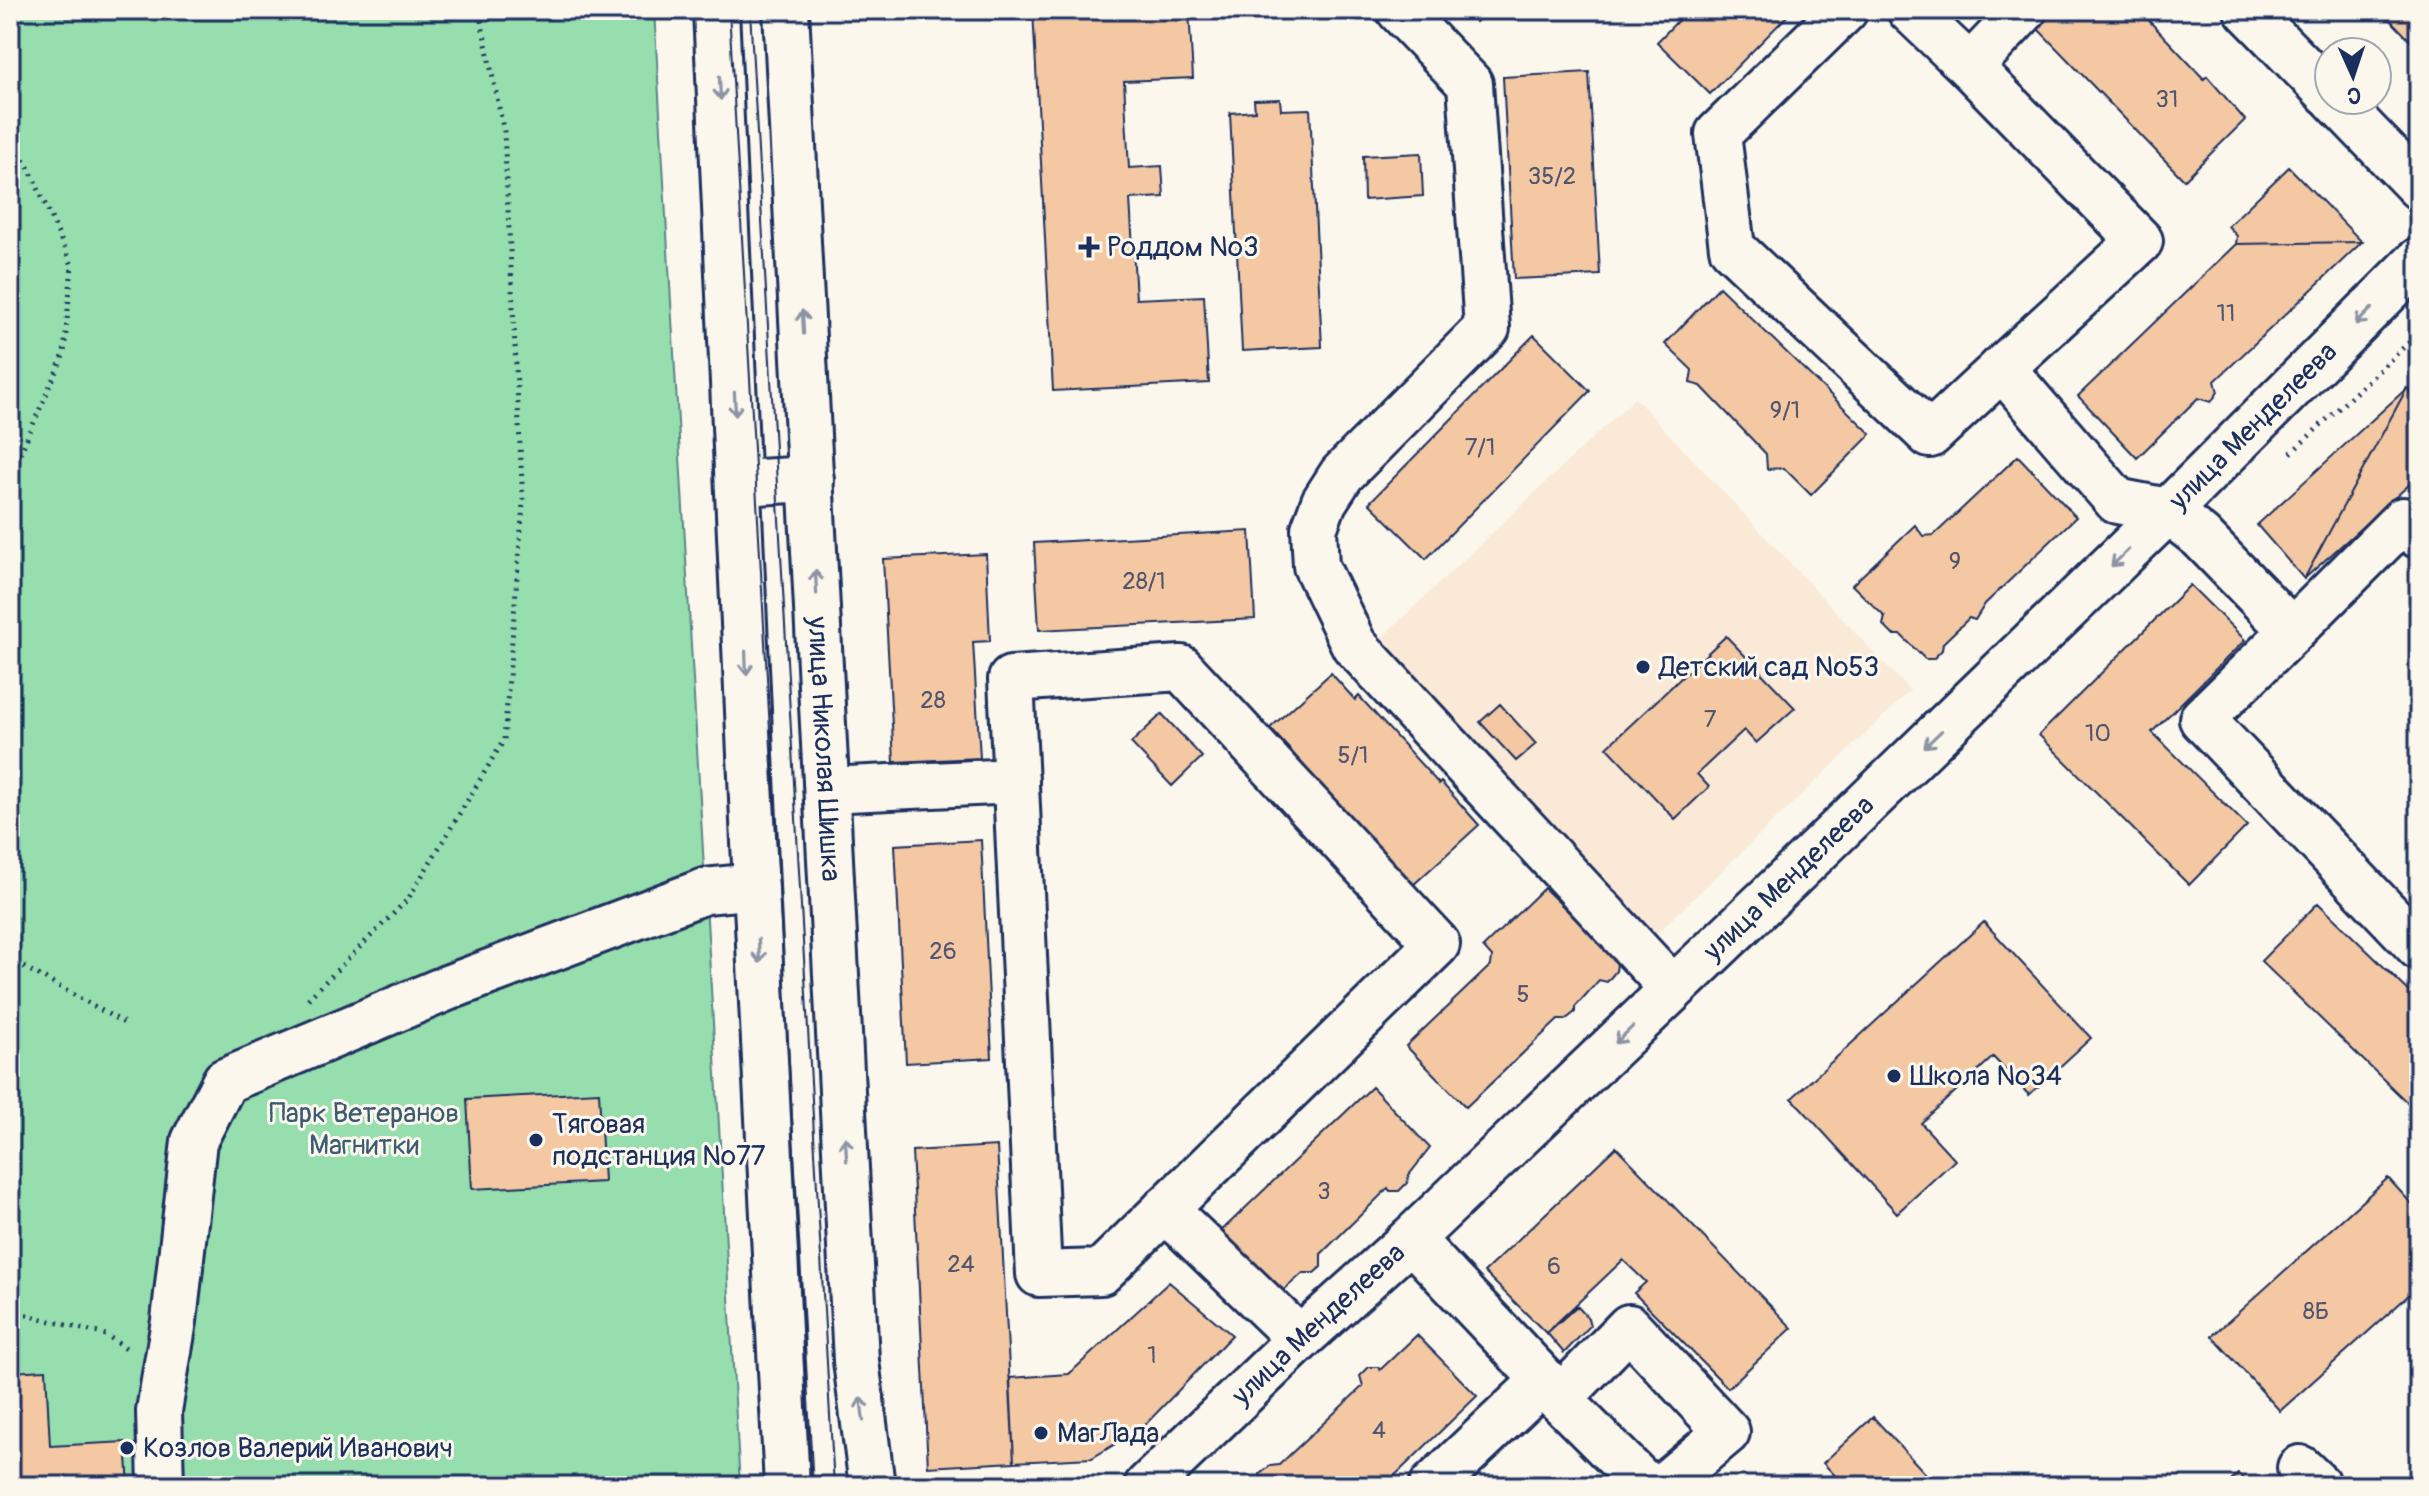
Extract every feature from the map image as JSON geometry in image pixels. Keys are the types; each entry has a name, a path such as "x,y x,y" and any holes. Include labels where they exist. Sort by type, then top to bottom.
{"main road":[{"path":"716,10 787,1486"},
{"name":"улица Николая Шишка","path":"786,10 856,1361 872,1486"},
{"path":"1399,10 1470,84 1487,328 1342,474 1324,502 1314,529 1316,566 1354,645 1526,815 1672,988"},
{"path":"1845,10 1718,134 1732,248 1930,435 2140,241 1910,10"},
{"path":"1970,67 2024,10"},
{"path":"2247,10 2313,78"},
{"path":"2350,116 2419,187"},
{"name":"улица Менделеева","path":"1147,1486 1779,888 2168,511 2419,260"},
{"path":"2002,368 2117,501 2168,511 2201,537 2292,631"},
{"path":"739,483 811,479"},
{"path":"2414,520 2292,631 2202,719 2419,947"},
{"path":"1181,668 1437,944 1101,1272 1039,1274 1016,781 1011,679 1181,668"},
{"path":"827,790 1016,781"},
{"path":"161,1486 159,1411 174,1321 194,1141 225,1081 447,988 705,891 756,886"},
{"path":"1165,1209 1300,1339"},
{"path":"1411,1239 1646,1486"},
{"path":"1432,1486 1629,1327 1727,1432 1663,1486"}],"path":[{"path":"301,1006 408,899 504,740 523,503 504,132 479,10"},
{"path":"10,140 30,170 72,265 64,354 10,477"},
{"path":"10,959 124,1023"},
{"path":"10,1315 27,1315 106,1335 165,1374"}],"shaded area":[{"name":"Детский сад №53","path":"1635,398 1910,691 1654,936 1376,643"}],"green space":[{"name":"Парк Ветеранов Магнитки","path":"10,10 654,10 740,1486 10,1486"}],"building":[{"name":"Роддом №3","path":"1033,10 1189,10 1193,78 1124,81 1129,168 1162,166 1164,197 1130,199 1136,299 1204,296 1209,383 1053,391"},
{"path":"1464,10 1488,10 1476,22"},
{"path":"1688,10 1793,10 1710,94 1657,42"},
{"path":"2055,10 2139,10 2204,79 2207,76 2245,120 2184,180 2037,28"},
{"path":"2381,10 2419,10 2419,50"},
{"path":"1589,72 1600,275 1514,279 1503,77"},
{"path":"1280,99 1281,110 1310,109 1322,347 1242,351 1230,113 1255,111 1254,100"},
{"path":"1421,153 1423,196 1364,200 1363,156"},
{"path":"2289,167 2362,242 2236,244 2237,236 2228,226"},
{"path":"2362,242 2215,381 2218,392 2211,402 2198,398 2137,458 2078,396 2236,244"},
{"path":"1719,287 1871,434 1811,495 1784,468 1767,469 1766,454 1701,386 1690,383 1692,370 1665,344"},
{"path":"1534,335 1590,391 1426,559 1369,503"},
{"path":"2407,388 2419,402 2419,476 2304,579"},
{"path":"2407,388 2304,579 2257,525"},
{"path":"2018,456 2076,517 1985,604 1975,620 1969,618 1943,643 1942,650 1933,659 1925,659 1901,635 1893,635 1883,625 1885,617 1852,585 1915,525 1923,536 1934,535"},
{"path":"1250,531 1255,619 1039,630 1034,543"},
{"path":"986,554 990,641 973,642 980,758 894,762 883,559"},
{"path":"2190,585 2245,640 2152,732 2247,826 2189,885 2039,735"},
{"path":"1726,636 1795,708 1756,743 1744,730 1697,774 1709,787 1675,819 1607,747"},
{"path":"1331,673 1355,700 1359,696 1479,825 1412,886 1270,728"},
{"path":"1500,704 1536,744 1516,761 1480,722"},
{"path":"1162,714 1202,757 1172,786 1131,743"},
{"path":"981,840 992,1058 906,1063 895,845"},
{"path":"1544,888 1577,920 1583,919 1592,929 1593,936 1617,963 1616,971 1607,982 1599,980 1575,1007 1575,1012 1565,1020 1558,1020 1466,1107 1406,1046 1491,965 1492,957 1483,947"},
{"path":"2318,903 2419,1001 2417,1112 2261,961"},
{"name":"Школа №34","path":"1984,922 2091,1038 2029,1095 1993,1057 1921,1123 1955,1160 1897,1213 1792,1098"},
{"path":"1372,1087 1430,1148 1399,1191 1388,1188 1321,1254 1321,1267 1314,1273 1303,1273 1278,1295 1218,1234"},
{"name":"Тяговая подстанция №77","path":"599,1092 604,1182 472,1189 467,1099"},
{"path":"997,1146 1014,1462 928,1467 912,1151"},
{"path":"1616,1147 1792,1328 1728,1388 1634,1293 1646,1282 1623,1260 1546,1333 1484,1272"},
{"path":"2388,1178 2419,1212 2419,1286 2280,1411 2212,1336"},
{"path":"1169,1282 1232,1335 1143,1427 1092,1458 1014,1462 1010,1378 1069,1374"},
{"path":"1577,1306 1588,1318 1590,1326 1564,1353 1547,1333"},
{"path":"1417,1335 1477,1396 1384,1486 1259,1486 1262,1484 1260,1474 1270,1466 1279,1465 1363,1386 1360,1376 1369,1367 1380,1370"},
{"path":"46,1370 50,1446 126,1442 129,1486 10,1486 10,1372"},
{"path":"1873,1417 1937,1486 1845,1486 1823,1463"},
{"path":"2238,1474 2250,1486 2226,1486"}],"tram line":[{"path":"729,10 813,1486"},
{"path":"750,10 834,1486"}],"place":[{"name":"Роддом №3","path":"1089,247"},
{"name":"Детский сад №53","path":"1643,667"},
{"name":"Школа №34","path":"1894,1076"},
{"name":"Тяговая подстанция №77","path":"536,1140"},
{"name":"МагЛада","path":"1041,1433"},
{"name":"Козлов Валерий Иванович","path":"127,1448"}]}
